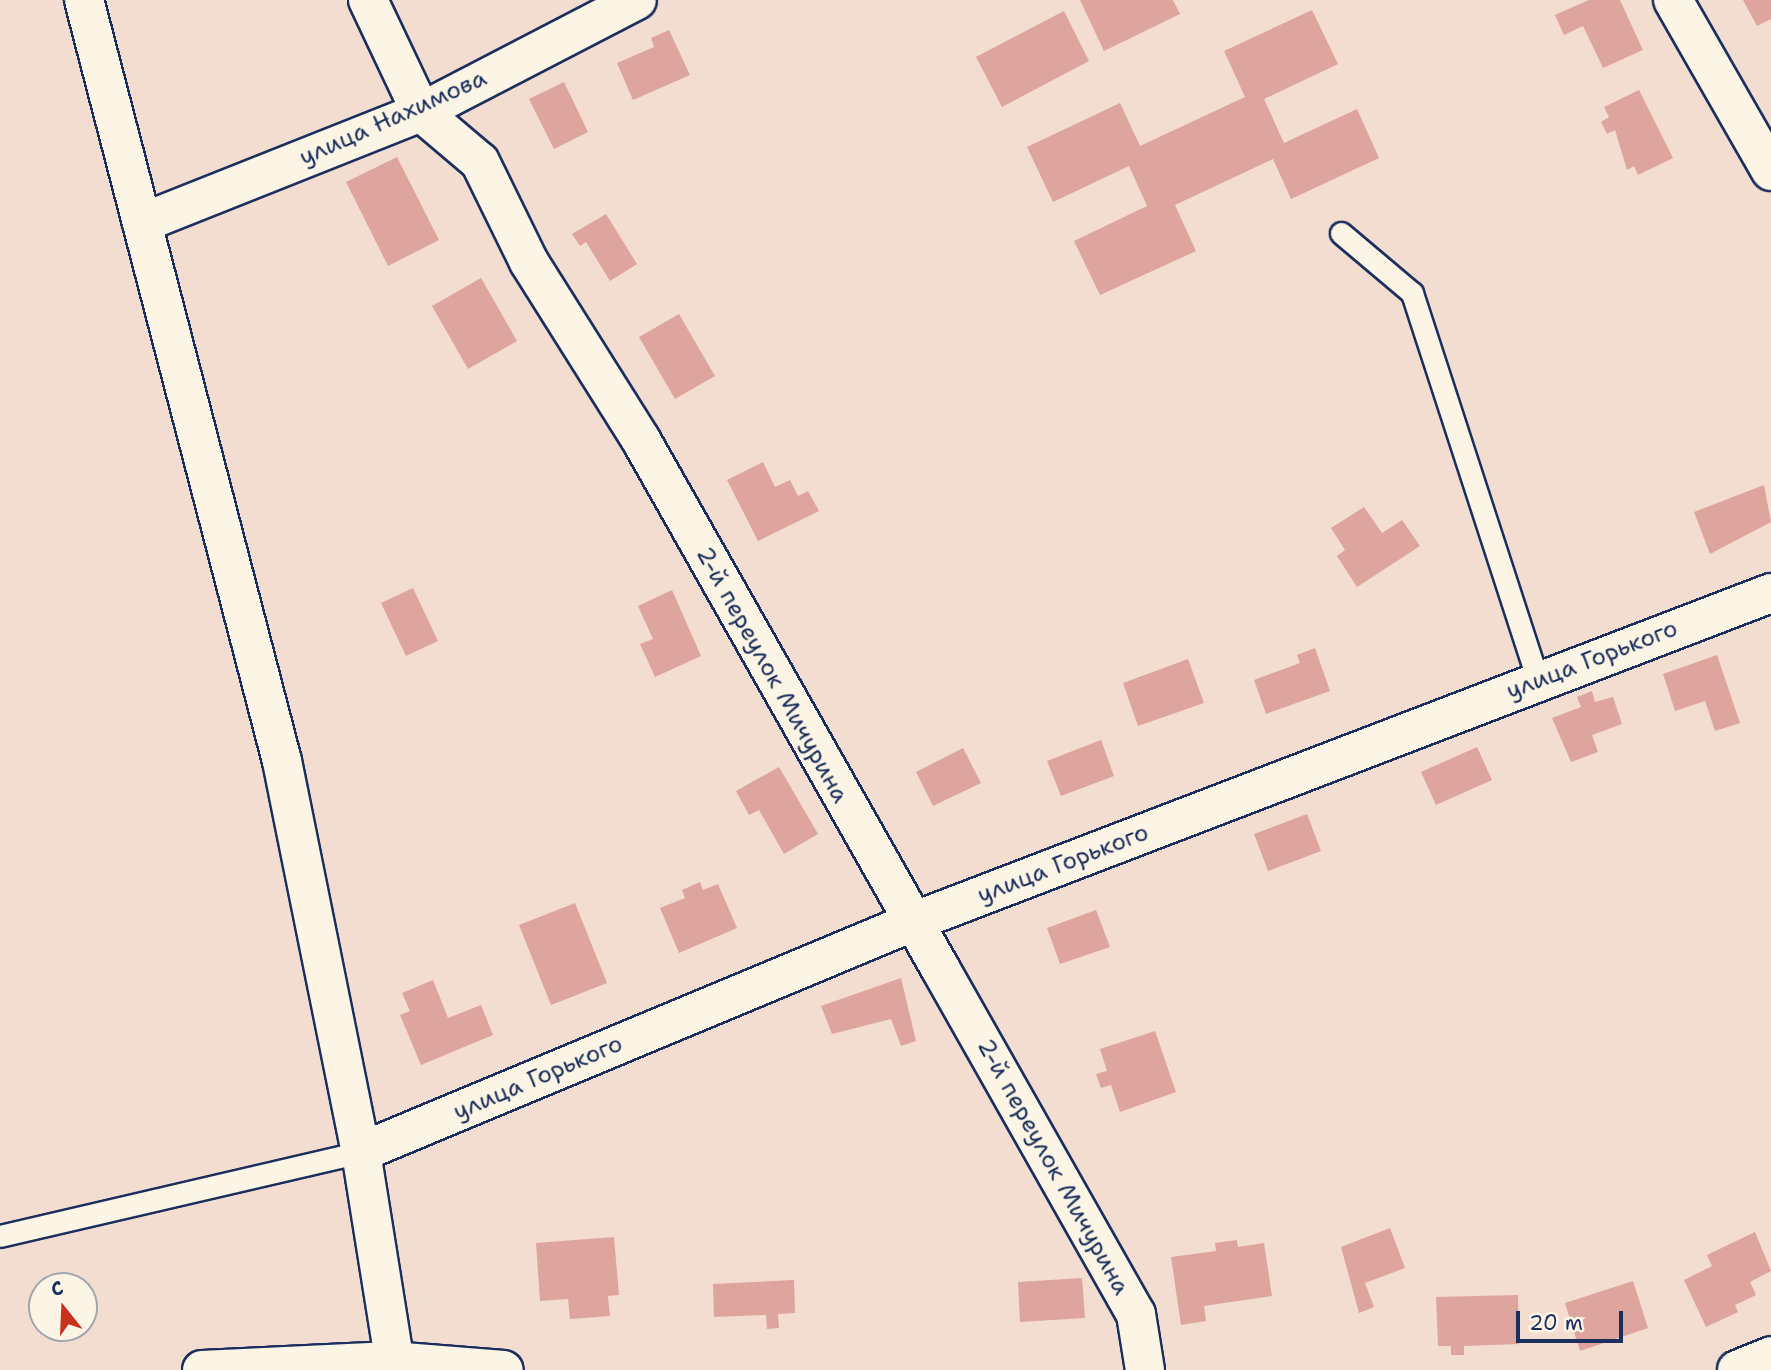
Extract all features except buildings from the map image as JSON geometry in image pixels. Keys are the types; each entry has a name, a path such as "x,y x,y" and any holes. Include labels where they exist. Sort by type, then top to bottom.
{"street":[{"path":"84,0 282,761 361,1152 393,1365"},
{"name":"2-й переулок Мичурина","path":"368,0 421,112 480,162 529,262 640,440 910,923 1136,1314 1145,1370"},
{"name":"улица Нахимова","path":"142,223 421,112 637,0"},
{"path":"1673,0 1771,171"},
{"name":"улица Горького","path":"361,1152 910,923 1771,593"},
{"path":"1737,1370 1771,1356"},
{"path":"202,1370 393,1365 503,1370"}],"lane":[{"path":"1341,233 1412,293 1538,681"},
{"path":"0,1236 361,1152"}]}
